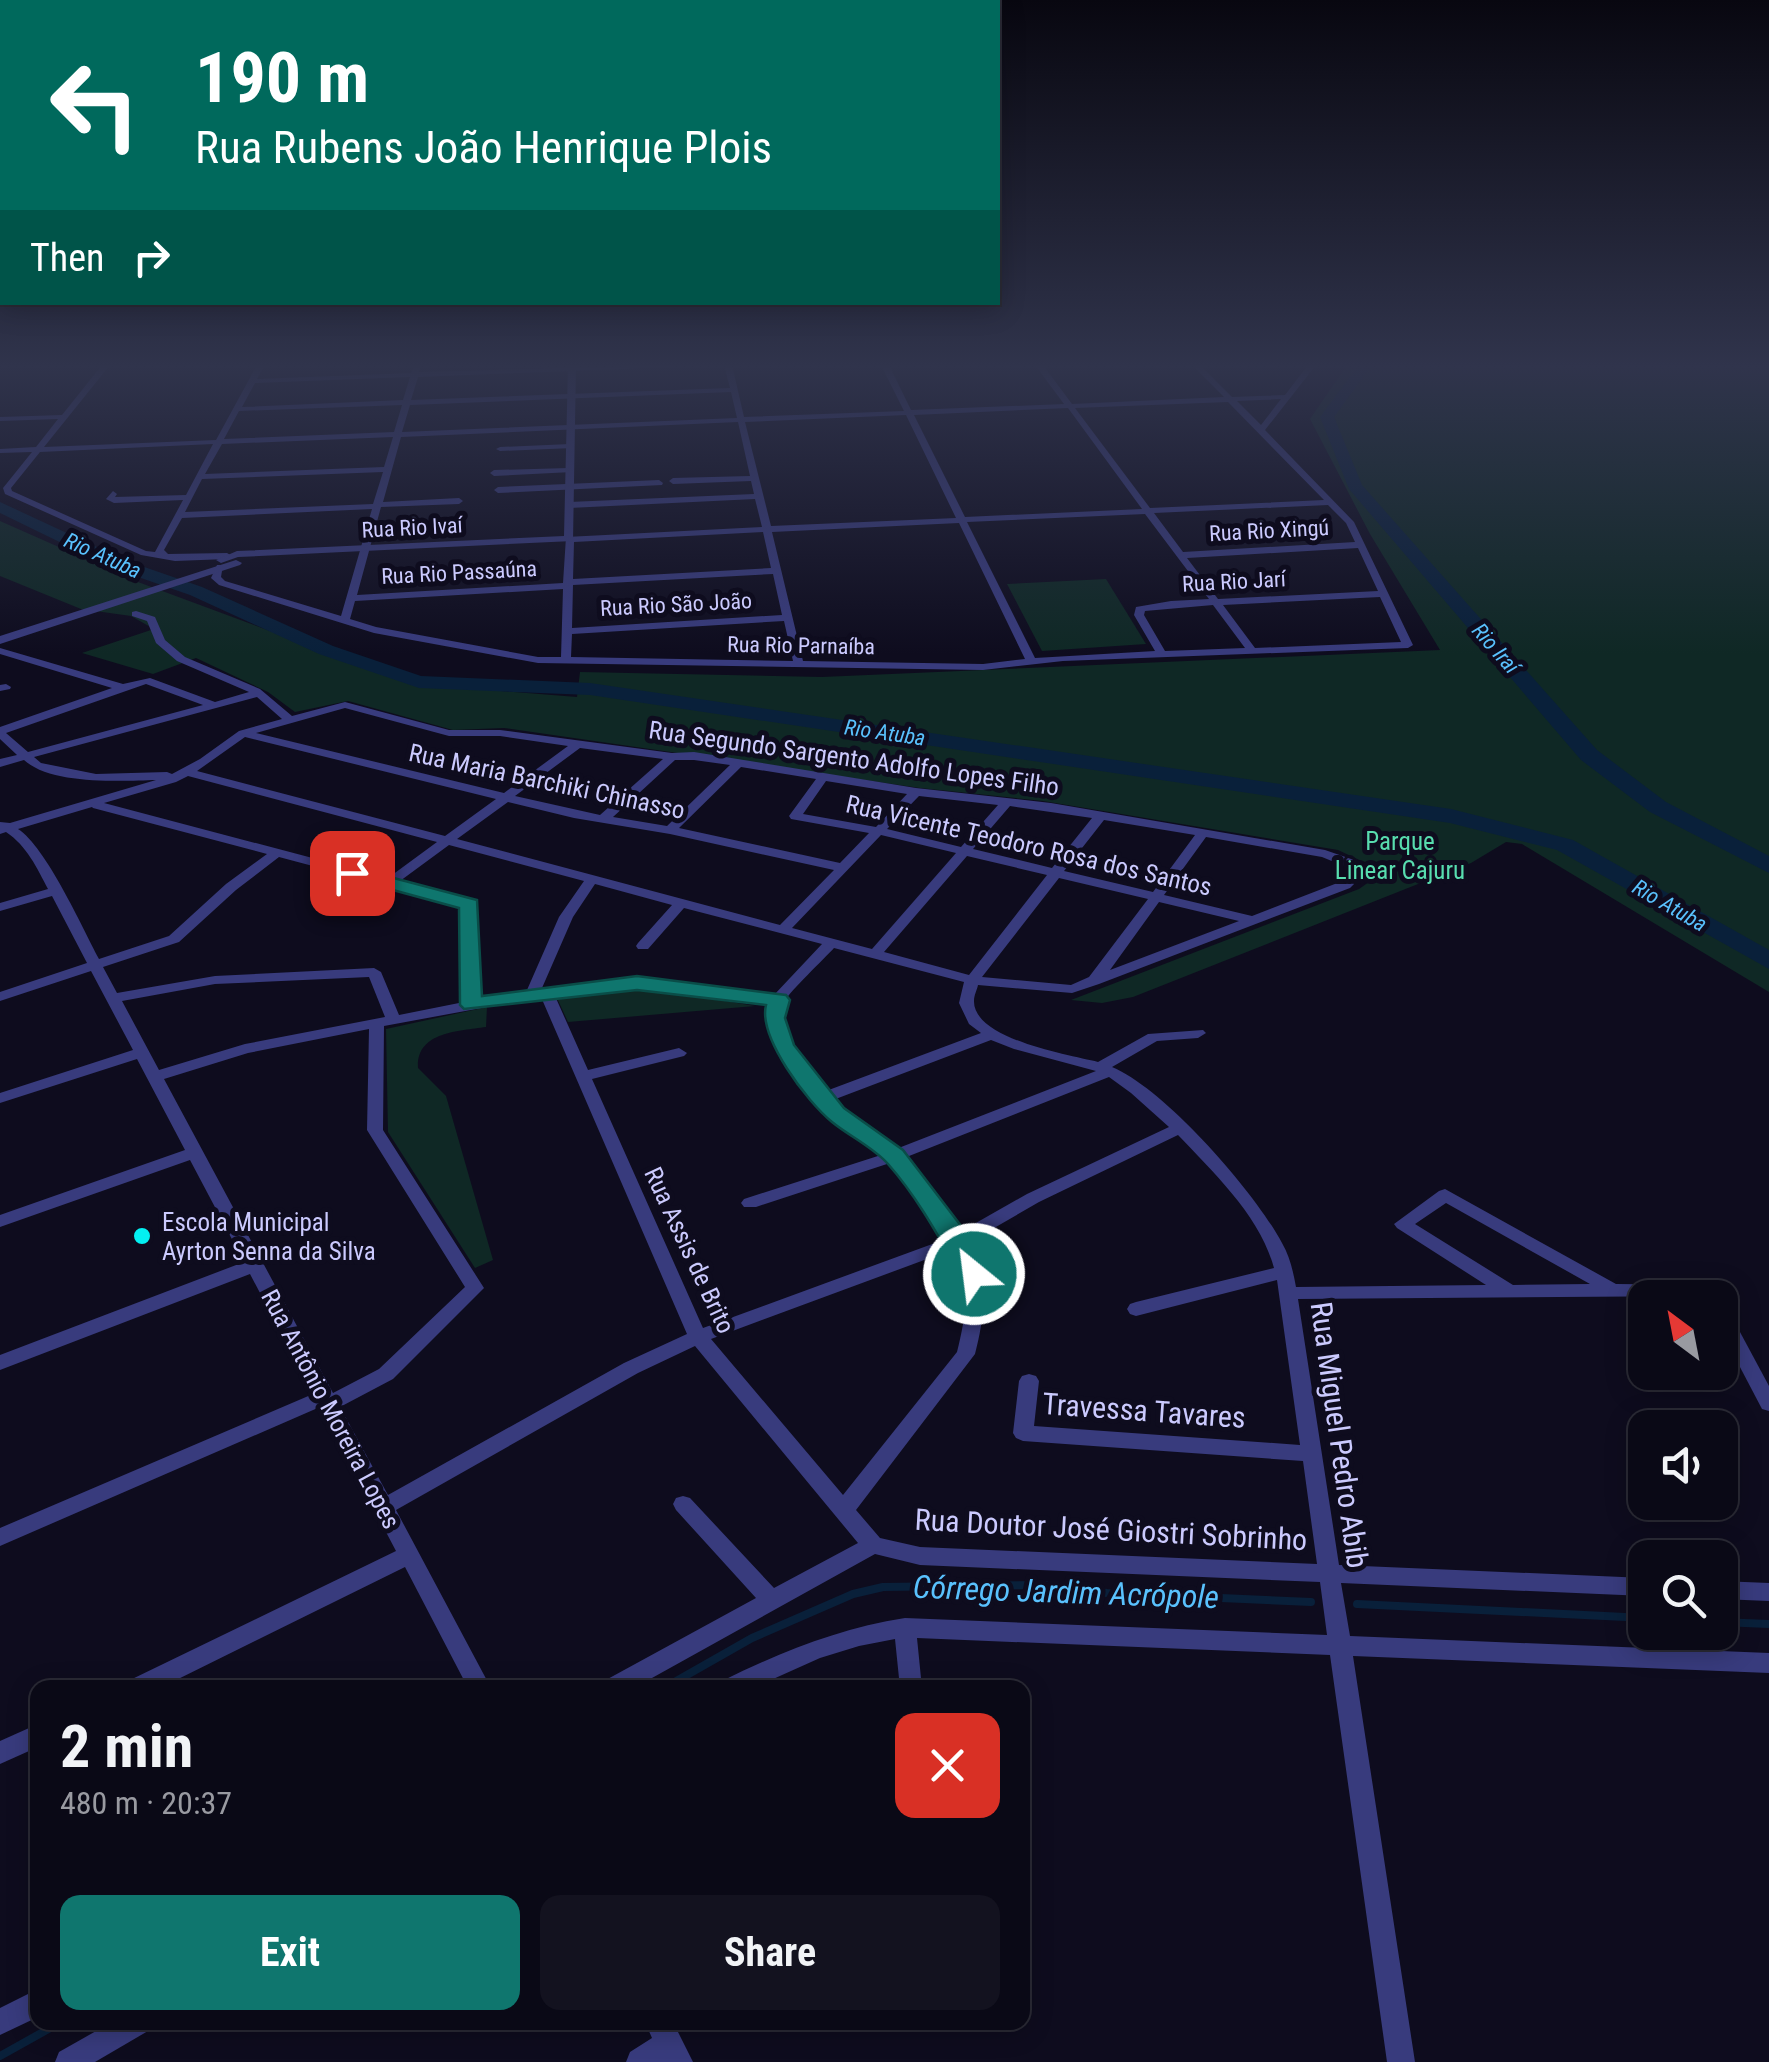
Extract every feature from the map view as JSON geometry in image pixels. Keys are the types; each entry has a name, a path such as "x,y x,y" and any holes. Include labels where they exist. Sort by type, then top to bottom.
{"street":[{"name":"Rua Rio Ivaí","path":"29,461 8,492 136,550 166,557 223,561 275,554 569,538 1331,502"},
{"path":"166,557 159,551 209,461"},
{"path":"344,622 391,461"},
{"path":"566,660 569,461"},
{"path":"751,461 799,666"},
{"path":"932,461 1031,660"},
{"path":"1112,461 1253,652"},
{"path":"1291,461 1350,522 1383,594"},
{"path":"200,477 389,469"},
{"path":"494,473 569,470"},
{"path":"672,481 755,478"},
{"path":"498,490 659,483"},
{"path":"113,494 110,498 114,500 189,497"},
{"path":"570,505 760,496"},
{"path":"179,516 459,501"},
{"name":"Rua Rio Xingú","path":"1183,554 1358,546"},
{"name":"Rua Rio Ivaí","path":"0,640 204,572 223,561"},
{"name":"Rua Rio Parnaíba","path":"223,561 215,576 222,583 344,622 488,653 566,660 983,667 1031,660 1408,645 1383,594"},
{"name":"Rua Rio Passaúna","path":"352,598 778,572"},
{"name":"Rua Rio Jarí","path":"1162,654 1139,615 1140,608 1383,594"},
{"path":"136,614 152,618 160,641 181,658 259,693 288,718"},
{"name":"Rua Rio São João","path":"566,630 788,618"},
{"path":"0,651 123,688"},
{"path":"214,705 146,680 0,732 36,766 96,778 184,774 972,980 1072,989 1253,920"},
{"path":"0,763 259,693"},
{"name":"Rua Segundo Sargento Adolfo Lopes Filho","path":"288,718 345,705 449,733 500,732 1101,815 1325,854 1354,867 1356,874 1350,882 1253,920"},
{"path":"3,827 94,804 184,774 243,733 288,718"},
{"name":"Rua Maria Barchiki Chinasso","path":"243,733 505,798 843,868"},
{"path":"390,884 578,744"},
{"path":"605,817 672,757"},
{"path":"670,830 739,763"},
{"name":"Rua Vicente Teodoro Rosa dos Santos","path":"824,776 795,816 879,831 1253,920"},
{"path":"783,930 916,792"},
{"path":"875,954 1007,802"},
{"path":"94,804 470,904 472,1005"},
{"path":"823,1098 992,1034 968,1006 968,988 1101,815"},
{"name":"Rua Antônio Moreira Lopes","path":"3,827 30,845 56,891 476,1680"},
{"path":"1094,981 1204,833"},
{"path":"0,997 97,968 174,939 231,887 277,853"},
{"path":"540,994 566,917 592,879"},
{"path":"0,906 56,891"},
{"path":"643,946 682,903"},
{"path":"832,942 778,1000 774,1018 778,1036 847,1124 894,1156 958,1242 974,1274 972,1331 966,1354 843,1511"},
{"path":"0,1537 386,1374 475,1288 375,1130 385,1023 374,972 215,980 113,998"},
{"path":"154,1077 245,1049 540,994 637,983 778,1000"},
{"name":"Rua Assis de Brito","path":"540,994 583,1076 698,1337 873,1545"},
{"path":"750,1204 894,1156 1106,1069 1144,1041 1198,1032"},
{"name":"Rua Miguel Pedro Abib","path":"992,1034 1023,1050 1106,1069 1177,1129 1264,1228 1286,1283 1401,2062"},
{"path":"0,1098 142,1052"},
{"path":"583,1076 679,1052"},
{"path":"384,1507 574,1398 698,1337 958,1242 1033,1198 1177,1129"},
{"path":"0,1221 195,1152"},
{"path":"1507,1290 1402,1224 1445,1195 1613,1289"},
{"path":"0,1363 255,1265"},
{"path":"1136,1310 1286,1283 1628,1290"},
{"path":"1738,1346 1769,1404"},
{"name":"Travessa Tavares","path":"1029,1382 1024,1432 1312,1454"},
{"path":"683,1504 771,1600"},
{"path":"626,1680 873,1545"},
{"name":"Rua Doutor José Giostri Sobrinho","path":"873,1545 920,1556 1628,1585"},
{"path":"153,1680 410,1556"},
{"path":"1738,1591 1769,1592"},
{"path":"904,1628 910,1680"},
{"path":"747,1680 814,1648 848,1637 904,1628 1769,1663"},
{"path":"0,1753 30,1739"},
{"path":"0,2022 30,2006"},
{"path":"69,2062 125,2030"},
{"path":"640,2062 669,2042"}],"green space":[{"name":"Parque Linear Cajuru","path":"1332,461 1769,461 1769,992 1522,844 1506,842 1471,863 1133,997 1102,1003 1071,1000 1359,889 1372,874 1368,864 1338,850 1043,801 920,788 504,728 453,730 348,701 295,712 268,692 196,658 153,674 82,653 154,629 131,616 81,609 0,576 0,521 138,582 413,684 577,697 580,672 822,677 1440,650 1370,534"},
{"path":"1106,579 1146,644 1042,651 1007,584"},
{"path":"615,989 654,989 755,1006 568,1022 557,998"},
{"path":"487,1007 486,1027 431,1040 419,1056 418,1068 446,1096 493,1260 475,1268 388,1132 386,1029"}],"waterway":[{"name":"Rio Iraí","path":"1345,461 1355,486 1589,755 1658,807 1769,866"},
{"name":"Rio Atuba","path":"0,507 121,565 196,591 326,650 419,682 590,689 1451,816 1565,845 1769,961"},
{"name":"Córrego Jardim Acrópole","path":"678,1680 752,1638 853,1594 883,1587 1044,1585 1107,1593 1311,1602"},
{"name":"Córrego Jardim Acrópole","path":"1357,1604 1628,1617"},
{"name":"Córrego Jardim Acrópole","path":"1738,1623 1769,1624"},
{"name":"Córrego Jardim Acrópole","path":"0,2056 47,2030"}],"place":[{"name":"Escola Municipal Ayrton Senna da Silva","path":"142,1236"}],"route":[{"path":"352,873 470,904 472,1005 533,993 637,983 778,1000 775,1028 783,1046 836,1114 894,1156 958,1242 974,1274"}]}
